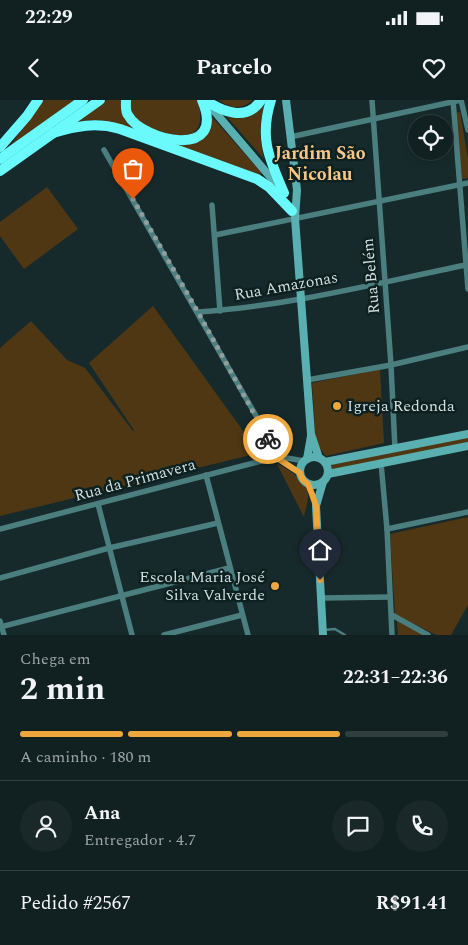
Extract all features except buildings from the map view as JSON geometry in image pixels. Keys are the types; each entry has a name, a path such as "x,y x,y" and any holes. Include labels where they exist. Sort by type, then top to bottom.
{"highway":[{"path":"0,147 28,116 38,100"},
{"path":"0,159 83,100"},
{"path":"0,171 100,100"},
{"path":"126,100 128,116 139,126 170,139 189,140 197,138 206,126 205,100"},
{"path":"205,100 230,113 239,114 248,112 257,106 261,100"},
{"path":"271,100 265,124 266,138 269,156 284,193"},
{"path":"53,133 90,124 106,125 120,129 257,179 269,187 294,214"}],"main road":[{"path":"205,100 284,193 294,214"},
{"path":"286,100 297,190 294,214 311,434 306,460 300,469 300,473 303,480 308,484 316,506 323,633"},
{"path":"311,434 328,470 316,506"},
{"path":"306,460 313,457 322,460 394,449 468,434"},
{"path":"328,474 468,446"},
{"path":"308,484 323,482"}],"street":[{"name":"Rua Belém","path":"372,100 391,365 394,449"},
{"path":"290,138 373,118 461,100 468,130"},
{"path":"453,101 468,289"},
{"path":"104,150 259,421 275,458 300,473"},
{"path":"214,236 294,214 378,202 468,183"},
{"path":"212,205 220,311"},
{"name":"Rua Amazonas","path":"198,312 220,311 302,299 466,265"},
{"path":"307,380 391,365 468,347"},
{"name":"Rua da Primavera","path":"0,529 275,458 306,460"},
{"path":"381,463 387,528 392,635"},
{"path":"206,475 248,635"},
{"path":"98,504 132,635"},
{"path":"387,528 468,512"},
{"path":"0,578 109,548 218,523"},
{"path":"4,635 0,625 229,568"},
{"path":"321,598 390,596"},
{"path":"164,635 242,615"},
{"path":"392,615 428,635"}],"lane":[{"path":"335,630 335,635"},
{"path":"323,633 335,630 346,635"}],"shaded area":[{"path":"42,100 75,100 11,145"},
{"path":"107,100 121,100 121,109 124,117 136,131 100,120 77,121"},
{"path":"129,100 197,100 200,109 199,125 190,134 182,135 174,135 144,126 133,117"},
{"path":"218,100 253,100 244,106 235,107"},
{"path":"265,102 260,130 264,159 227,117 237,117"},
{"path":"460,112 468,159 468,178 462,179 456,113"},
{"path":"212,117 261,172 261,175 179,146 189,143"},
{"path":"47,187 78,229 24,269 0,236 0,222"},
{"path":"153,306 259,453 0,516 0,348 31,321 67,360 85,368 133,431 89,363"},
{"path":"380,369 384,443 326,456 316,444 312,383"},
{"path":"468,437 468,445 332,472 332,463"},
{"path":"277,464 296,476 307,488 308,499 304,517"},
{"path":"468,517 468,605 451,635 436,635 395,614 390,534"},
{"path":"397,621 424,635 398,635"}],"way so far":[{"path":"133,199 268,439"}],"place":[{"name":"Igreja Redonda","path":"337,406"},
{"name":"Escola Maria José Silva Valverde","path":"275,586"}],"district":[{"name":"Jardim São Nicolau","path":"320,163"}],"route":[{"path":"268,439 273,458 277,458 300,473 312,494 316,506 320,580"}]}
